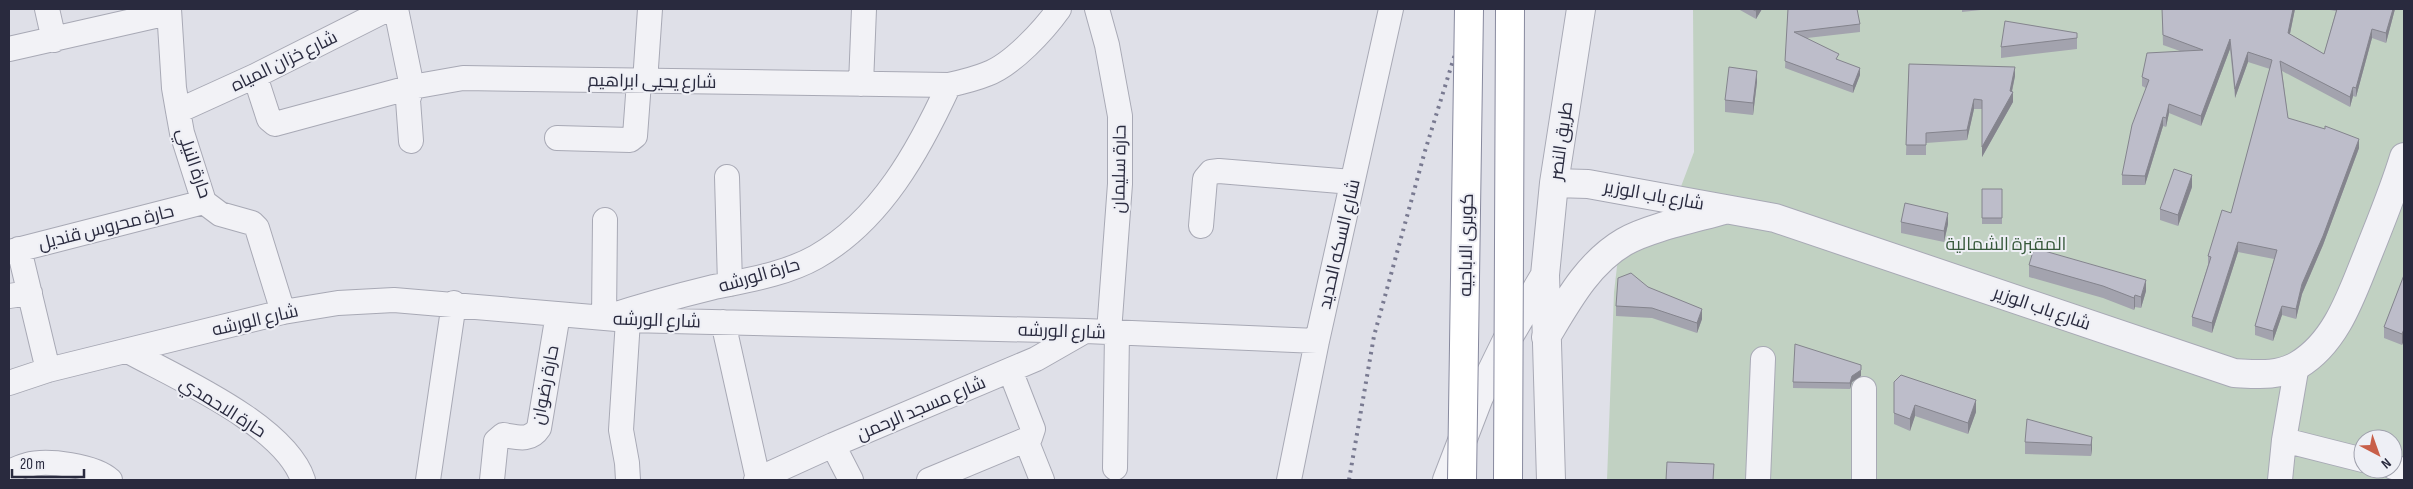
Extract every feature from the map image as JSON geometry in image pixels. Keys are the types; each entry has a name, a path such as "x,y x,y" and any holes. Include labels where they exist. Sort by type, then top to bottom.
{"highway":[{"name":"كوبرى الاباجيه","path":"1462,480 1468,9"},
{"path":"1508,480 1510,9"}],"street":[{"path":"47,9 54,40"},
{"name":"شارع خزان المياه","path":"178,112 255,76 388,9"},
{"path":"396,9 412,87 408,100 411,141"},
{"path":"557,138 630,140 635,136 650,9"},
{"path":"861,84 864,9"},
{"name":"شارع يحيى ابراهيم","path":"255,76 269,120 275,124 412,87 463,78 949,85 989,74 1023,50 1048,24 1059,9"},
{"name":"حارة سليمان","path":"1097,9 1120,116 1120,184 1113,332 1115,468"},
{"name":"شارع السكه الحديد","path":"1289,480 1317,340 1391,9"},
{"name":"طريق النصر","path":"1551,480 1545,275 1554,182 1580,9"},
{"path":"9,49 54,40 130,15 169,11"},
{"name":"حارة النيلي","path":"169,11 174,88 178,112 182,133 204,202 220,214 255,224 283,312"},
{"name":"حارة الورشه","path":"604,318 659,300 784,270 815,258 844,238 866,218 905,168 949,85"},
{"name":"شارع باب الوزير","path":"1554,182 1588,184 1729,208 1775,218 2234,372 2266,375 2297,366 2325,342 2344,312 2394,191 2404,156"},
{"path":"1201,226 1205,179 1211,172 1219,171 1352,182"},
{"path":"727,177 730,284"},
{"name":"حارة محروس قنديل","path":"14,250 204,202"},
{"path":"1546,337 1572,294 1589,272 1624,242 1729,208"},
{"path":"604,318 605,220"},
{"path":"14,250 19,295 48,370"},
{"name":"طريق النصر","path":"1447,480 1480,397 1508,338 1545,275"},
{"name":"شارع الورشه","path":"9,384 48,370 283,312 338,303 394,300 454,303 628,320 1084,331 1317,340"},
{"path":"428,480 454,303"},
{"name":"حارة رضوان","path":"492,480 496,440 503,435 530,437 539,428 558,314"},
{"path":"628,320 621,430 628,463 628,480"},
{"path":"723,322 757,480"},
{"name":"شارع مسجد الرحمن","path":"757,480 833,445 1036,359 1084,331"},
{"name":"حارة الاحمدي","path":"128,351 207,394 270,434 288,454 303,480"},
{"path":"1758,480 1762,359"},
{"path":"2280,480 2284,440 2297,366"},
{"path":"929,480 1030,438 1033,429 1010,370"},
{"path":"1864,389 1864,480"},
{"path":"1026,440 1042,480"},
{"path":"2284,440 2353,457"},
{"path":"833,445 851,480"},
{"path":"9,472 28,464 51,462 95,471 110,480"}],"green space":[{"name":"المقبرة الشمالية","path":"1693,9 2404,9 2404,480 1607,480 1614,292 1618,258 1662,237 1694,152"}],"building":[{"path":"1788,9 1857,9 1860,24 1794,32 1839,54 1836,59 1860,68 1853,86 1785,61"},
{"path":"2162,9 2293,9 2288,33 2324,54 2337,9 2393,9 2386,33 2372,29 2356,88 2353,87 2350,97 2280,61 2288,118 2325,129 2325,126 2359,139 2323,236 2302,284 2296,309 2282,306 2273,331 2255,326 2277,250 2238,242 2212,323 2192,317 2211,257 2208,256 2222,210 2231,213 2272,60 2248,52 2235,89 2230,39 2201,116 2169,104 2166,118 2163,117 2145,176 2122,175 2132,125 2149,80 2142,77 2147,53 2203,50 2163,35"},
{"path":"2005,21 2077,33 2077,38 2001,47"},
{"path":"1909,64 2015,67 2010,91 2013,92 1982,147 1982,100 1974,99 1967,130 1926,133 1926,145 1906,145"},
{"path":"1729,67 1757,71 1753,103 1725,100"},
{"path":"2174,169 2192,175 2178,215 2160,209"},
{"path":"1982,189 2002,189 2002,218 1982,218"},
{"path":"1905,203 1948,213 1944,231 1901,222"},
{"path":"2034,248 2146,280 2141,297 2135,295 2134,298 2103,286 2029,265"},
{"path":"1631,273 1648,287 1702,309 1697,323 1652,308 1616,306 1618,278"},
{"path":"2404,275 2404,329 2402,334 2384,327"},
{"path":"1795,344 1861,365 1861,370 1852,376 1850,383 1793,382"},
{"path":"1901,375 1976,400 1968,423 1915,405 1910,419 1894,413 1894,382"},
{"path":"2027,419 2092,437 2091,445 2025,442"},
{"path":"1667,462 1714,464 1713,480 1666,480"}],"railway":[{"path":"1349,480 1374,336 1425,151 1469,9"}]}
